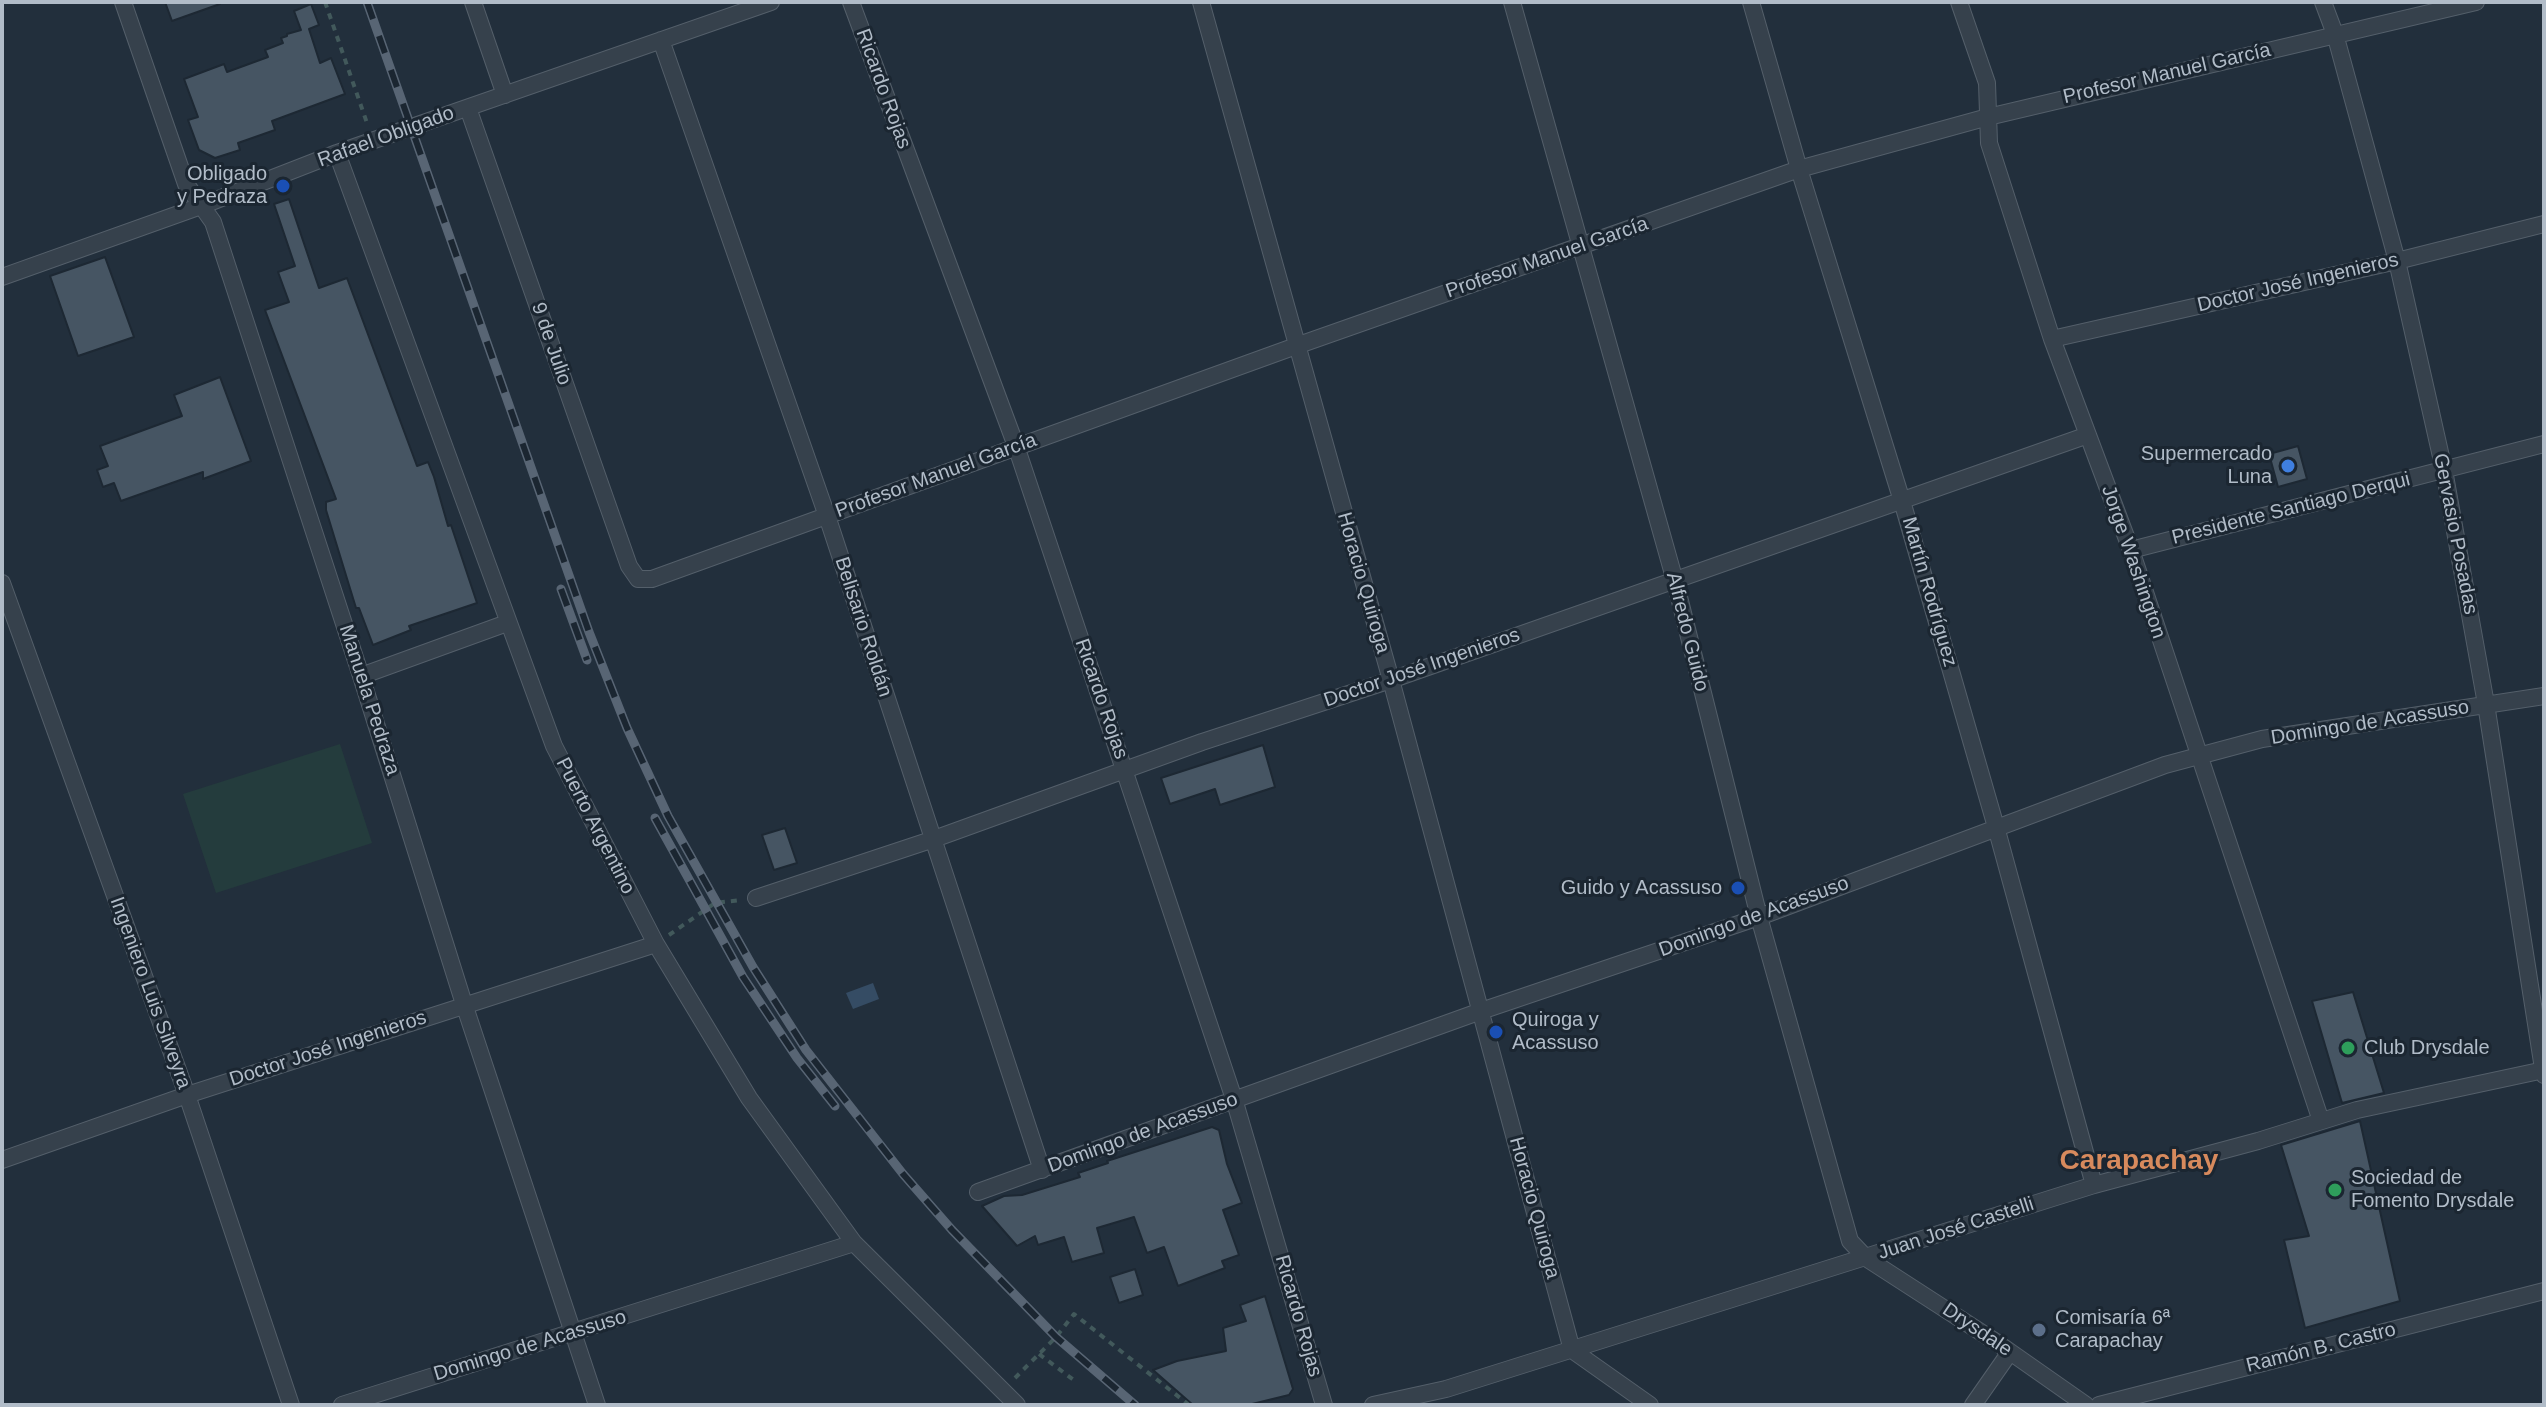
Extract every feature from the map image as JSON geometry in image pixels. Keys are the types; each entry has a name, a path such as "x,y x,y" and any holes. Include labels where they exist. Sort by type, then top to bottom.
{"street":[{"name":"Manuela Pedraza","path":"123,2 186,184 213,222 464,1004 597,1405"},
{"path":"473,2 505,95"},
{"name":"Rafael Obligado","path":"2,277 201,206 337,153 771,2"},
{"name":"Ricardo Rojas","path":"851,2 1016,446 1234,1099 1324,1405"},
{"name":"Horacio Quiroga","path":"1201,2 1391,680 1572,1350"},
{"name":"Alfredo Guido","path":"1512,2 1675,581 1759,917 1850,1241 1866,1258"},
{"name":"Martín Rodríguez","path":"1751,2 1799,169 1902,501 2094,1185"},
{"name":"Jorge Washington","path":"1959,2 1987,83 1989,143 2052,339 2131,550 2321,1121"},
{"name":"Gervasio Posadas","path":"2323,2 2335,34 2397,261 2444,470 2486,704 2544,1072"},
{"name":"Profesor Manuel García","path":"638,579 652,579 1016,446 1799,169 1988,117 2476,2"},
{"name":"Belisario Roldán","path":"661,40 827,516 1042,1170"},
{"name":"9 de Julio","path":"468,108 629,566 638,579"},
{"name":"Puerto Argentino","path":"337,153 554,746 656,944 749,1098 854,1243 1017,1405"},
{"name":"Doctor José Ingenieros","path":"2052,339 2397,261 2544,224"},
{"name":"Doctor José Ingenieros","path":"756,898 934,839 1202,742 1391,680 2088,435"},
{"name":"Presidente Santiago Derqui","path":"2131,550 2544,444"},
{"name":"Ingeniero Luis Silveyra","path":"2,583 187,1095 291,1405"},
{"path":"361,676 507,623"},
{"name":"Domingo de Acassuso","path":"978,1192 1481,1011 1759,917 1996,827 2199,755 2262,739 2544,696"},
{"name":"Doctor José Ingenieros","path":"2,1160 187,1095 656,944"},
{"name":"Juan José Castelli","path":"1373,1405 1446,1389 2094,1185 2258,1141 2357,1110 2544,1072"},
{"name":"Domingo de Acassuso","path":"342,1405 854,1243"},
{"name":"Drysdale","path":"1866,1258 2086,1405"},
{"name":"Ramón B. Castro","path":"2099,1405 2544,1291"},
{"path":"1572,1350 1650,1405"},
{"path":"1973,1405 2010,1352"}],"path":[{"path":"325,2 373,141"},
{"path":"656,944 715,903 756,898"},
{"path":"1002,1391 1074,1314 1189,1405"},
{"path":"1039,1354 1075,1381"}],"green space":[{"path":"340,744 372,843 216,893 183,794"}],"water":[{"path":"873,983 879,999 853,1009 846,993"}],"building":[{"path":"165,2 220,2 220,4 172,21"},
{"path":"311,4 319,25 309,29 320,63 331,58 345,94 272,121 275,130 238,143 240,150 215,158 199,150 188,120 198,117 184,79 224,64 227,72 268,57 265,50 283,43 281,38 287,34 301,30 294,11"},
{"path":"289,199 319,288 347,278 417,466 428,462 434,477 448,526 451,525 477,603 409,626 411,630 373,645 359,608 356,608 326,510 326,502 336,499 265,310 289,302 278,272 295,266 274,204"},
{"path":"105,257 134,337 78,356 50,276"},
{"path":"220,377 251,461 203,479 203,472 121,501 114,483 103,487 97,470 108,466 100,446 182,416 174,395"},
{"name":"Supermercado Luna","path":"2298,446 2307,479 2278,487 2269,454"},
{"path":"1263,745 1275,787 1220,805 1215,789 1170,804 1161,778"},
{"path":"785,828 797,863 774,870 762,835"},
{"name":"Club Drysdale","path":"2353,992 2384,1093 2342,1103 2312,1001"},
{"name":"Sociedad de Fomento Drysdale","path":"2360,1121 2400,1301 2305,1328 2284,1240 2309,1236 2281,1145"},
{"path":"1212,1127 1219,1130 1227,1164 1242,1203 1223,1210 1239,1255 1222,1261 1225,1268 1178,1286 1164,1247 1147,1253 1134,1217 1097,1228 1104,1253 1072,1262 1064,1237 1038,1245 1035,1236 1017,1246 982,1206 1004,1196 1022,1195 1080,1177 1078,1173 1107,1161"},
{"path":"1135,1269 1143,1295 1119,1303 1110,1277"},
{"path":"1265,1296 1293,1389 1289,1395 1248,1405 1193,1405 1153,1370 1177,1361 1226,1351 1223,1328 1246,1321 1240,1305"}],"railway":[{"path":"367,2 589,632 627,728 668,816 753,967 806,1050 903,1174 952,1230 1056,1337 1135,1405"},
{"path":"561,589 587,660"},
{"path":"655,818 743,977 797,1058 835,1106"}],"place":[{"name":"Obligado y Pedraza","path":"283,186"},
{"name":"Supermercado Luna","path":"2288,466"},
{"name":"Guido y Acassuso","path":"1738,888"},
{"name":"Quiroga y Acassuso","path":"1496,1032"},
{"name":"Club Drysdale","path":"2348,1048"},
{"name":"Sociedad de Fomento Drysdale","path":"2335,1190"},
{"name":"Comisaría 6ª Carapachay","path":"2039,1330"}],"district":[{"name":"Carapachay","path":"2139,1161"}]}
